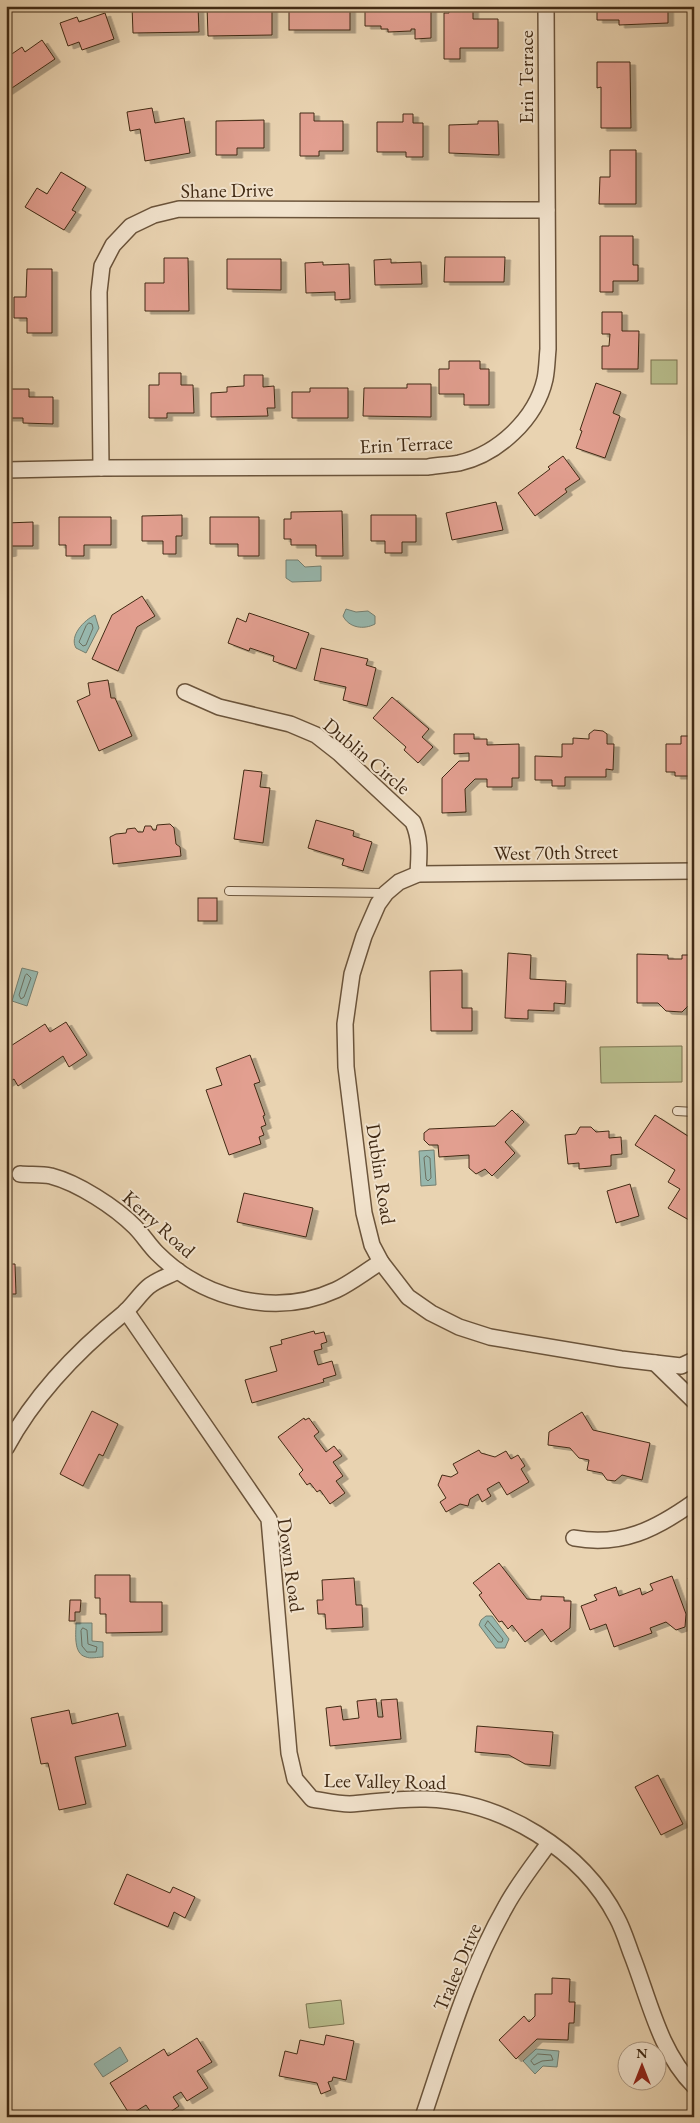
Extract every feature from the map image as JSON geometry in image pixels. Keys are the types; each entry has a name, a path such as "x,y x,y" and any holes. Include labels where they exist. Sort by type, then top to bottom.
{"street":[{"name":"Erin Terrace","path":"6,470 428,467 460,463 489,452 514,433 533,409 545,380 548,348 546,6"},
{"name":"Shane Drive","path":"101,468 98,292 102,266 113,245 132,226 154,215 179,209 547,210"},
{"name":"Dublin Circle","path":"185,692 219,707 290,724 316,735 339,753 413,822 420,846 418,874"},
{"name":"West 70th Street","path":"418,874 694,870"},
{"name":"Dublin Road","path":"418,874 399,882 386,892 378,904 364,936 352,974 345,1024 346,1067 364,1213 372,1245 381,1262 408,1297 431,1313 459,1327 490,1337 621,1359 681,1366 694,1360"},
{"name":"Kerry Road","path":"20,1174 51,1176 109,1204 134,1226 157,1253 178,1271 209,1290 241,1300 272,1304 305,1300 336,1290 381,1262"},
{"path":"6,1448 17,1427 45,1388 78,1352 126,1312 149,1286 178,1271"},
{"name":"Down Road","path":"126,1312 269,1520 289,1753 295,1780 312,1799"},
{"path":"655,1363 694,1401"},
{"path":"574,1538 594,1542 615,1540 635,1535 668,1521 694,1502"},
{"name":"Lee Valley Road","path":"312,1799 348,1804 426,1799 466,1803 502,1815 536,1834 568,1857 595,1885 617,1918 668,2050 686,2078 694,2086"},
{"name":"Tralee Drive","path":"423,2117 464,1995 482,1953 506,1906 549,1843"}],"lane":[{"path":"229,891 386,892"},
{"path":"677,1111 694,1112"}],"green space":[{"path":"651,360 677,360 677,384 651,384"},
{"path":"682,1046 682,1082 601,1083 600,1047"},
{"path":"341,2000 344,2024 309,2028 306,2004"}],"water":[{"path":"286,560 298,560 305,567 321,566 321,581 292,582 286,578"},
{"path":"346,609 356,612 368,611 375,616 375,624 357,627 349,623 343,616"},
{"path":"95,615 99,628 86,653 76,648 74,638 82,624"},
{"path":"22,968 38,972 27,1006 12,1001"},
{"path":"434,1150 436,1185 421,1186 419,1151"},
{"path":"486,1616 492,1616 509,1639 505,1648 496,1648 479,1625"},
{"path":"76,1623 92,1623 92,1641 103,1642 103,1657 88,1658 79,1652 76,1643"},
{"path":"120,2047 128,2061 103,2077 94,2064"},
{"path":"536,2049 559,2051 557,2067 543,2066 535,2074 523,2061"}],"building":[{"path":"132,6 198,6 199,32 133,33"},
{"path":"207,6 272,6 272,35 208,36"},
{"path":"289,6 350,6 350,30 289,30"},
{"path":"365,6 431,6 431,38 415,39 415,29 411,29 411,31 388,32 388,29 381,29 381,26 365,26"},
{"path":"449,6 473,6 473,19 498,19 498,48 460,48 460,59 444,59 444,13 449,13"},
{"path":"597,6 668,6 668,23 619,25 619,20 597,20"},
{"path":"105,13 114,39 82,50 79,42 68,46 60,23 77,17 79,22"},
{"path":"42,40 55,59 6,92 6,58 22,47 25,52"},
{"path":"597,62 630,62 631,128 601,128 601,87 597,88"},
{"path":"152,108 155,123 184,118 190,153 145,161 140,129 130,131 127,112"},
{"path":"300,113 314,113 314,121 343,121 343,151 319,151 319,156 300,156"},
{"path":"403,114 413,114 413,123 423,123 423,157 406,157 406,152 377,152 377,122 403,122"},
{"path":"264,120 264,148 237,148 237,155 216,155 216,121"},
{"path":"478,121 498,121 499,155 449,153 449,125 478,124"},
{"path":"610,150 636,150 636,204 599,204 600,177 610,177"},
{"path":"61,172 86,187 72,210 76,212 64,230 25,207 37,188 47,194"},
{"path":"600,236 633,236 633,265 638,265 638,281 613,281 613,292 600,292"},
{"path":"445,257 505,257 504,282 444,282"},
{"path":"164,258 188,258 189,311 145,311 145,283 164,283"},
{"path":"227,259 281,259 281,290 227,289"},
{"path":"391,259 391,263 421,262 422,284 375,285 374,260"},
{"path":"323,262 323,265 349,264 350,299 335,300 335,292 306,293 305,263"},
{"path":"27,269 52,269 52,333 27,333 27,318 14,318 14,297 26,297"},
{"path":"602,312 622,312 622,331 639,331 638,369 602,369 602,346 609,346 610,334 602,334"},
{"path":"449,361 480,361 480,369 489,369 489,405 464,405 464,394 439,394 439,369 449,369"},
{"path":"159,373 181,373 181,385 193,385 194,413 167,413 167,418 149,418 149,385 159,385"},
{"path":"244,375 263,375 263,387 274,386 275,408 267,408 268,416 211,417 211,393 227,392 227,387 244,386"},
{"path":"596,383 621,392 613,413 620,416 605,458 576,448"},
{"path":"407,384 431,384 431,417 363,416 364,388 407,388"},
{"path":"310,388 348,388 348,418 292,418 292,392 310,392"},
{"path":"6,389 29,389 29,397 53,397 53,424 23,423 23,418 6,418"},
{"path":"563,456 580,479 565,489 567,492 535,516 518,493 550,469 548,467"},
{"path":"496,502 503,530 452,540 446,513"},
{"path":"342,511 343,556 316,556 316,545 291,545 291,539 284,539 284,519 291,519 291,512"},
{"path":"182,515 182,536 176,536 176,554 163,554 163,541 142,541 142,516"},
{"path":"371,515 416,515 416,542 402,542 402,553 385,553 385,541 371,541"},
{"path":"59,517 111,517 111,545 84,545 84,556 66,556 66,545 59,545"},
{"path":"210,517 259,517 259,556 238,556 238,544 210,544"},
{"path":"33,522 33,546 11,546 11,553 6,554 6,523"},
{"path":"142,596 155,616 137,627 118,671 92,659 112,615"},
{"path":"249,613 309,633 296,669 273,661 274,656 250,648 249,651 228,643 237,618 246,622"},
{"path":"321,648 368,659 366,665 376,668 367,706 343,700 346,687 314,680"},
{"path":"108,680 111,698 115,698 132,736 99,751 77,701 90,695 88,683"},
{"path":"392,697 429,729 422,737 433,747 418,763 404,750 406,747 373,718"},
{"path":"594,730 603,731 607,734 607,744 614,744 613,770 606,769 606,777 565,777 565,786 552,786 552,780 535,780 535,756 562,757 562,744 573,744 573,738 589,739 589,734"},
{"path":"454,734 474,734 474,739 487,739 487,745 519,744 519,778 512,778 512,787 487,787 487,779 475,779 465,789 466,812 442,813 442,778 459,761 469,761 469,753 454,754"},
{"path":"681,736 694,736 694,776 675,776 675,772 666,772 666,744 681,744"},
{"path":"244,770 262,772 260,787 270,788 263,843 234,839"},
{"path":"316,820 354,831 353,836 372,842 363,871 342,865 344,859 308,848"},
{"path":"170,824 174,828 176,844 180,847 181,856 113,864 110,837 126,833 127,829 135,828 138,832 143,832 145,826 151,826 153,830 156,830 157,825"},
{"path":"198,898 217,898 217,921 198,921"},
{"path":"508,953 531,955 530,979 566,981 565,1004 554,1003 554,1011 528,1010 528,1019 505,1018"},
{"path":"637,954 668,955 668,959 682,959 682,955 694,955 694,1000 682,1012 666,1011 658,1003 637,1003"},
{"path":"462,970 462,1008 472,1008 472,1031 431,1031 430,971"},
{"path":"66,1022 87,1055 69,1067 63,1056 18,1086 14,1079 6,1084 6,1049 45,1024 50,1032"},
{"path":"250,1055 260,1082 254,1084 265,1115 263,1116 266,1125 261,1127 264,1135 259,1137 261,1144 229,1155 206,1090 222,1085 216,1068"},
{"path":"512,1110 524,1122 505,1142 515,1153 492,1176 485,1169 476,1174 469,1168 469,1155 439,1157 438,1145 429,1145 424,1140 424,1133 429,1129 495,1126"},
{"path":"655,1115 694,1140 694,1212 689,1220 668,1208 680,1189 668,1182 675,1170 635,1145"},
{"path":"580,1127 591,1127 596,1132 609,1131 609,1138 621,1137 622,1154 611,1155 611,1166 579,1169 579,1163 568,1164 565,1135 576,1134"},
{"path":"630,1184 639,1216 616,1223 607,1191"},
{"path":"244,1193 313,1208 306,1237 237,1222"},
{"path":"6,1264 15,1264 16,1294 6,1294"},
{"path":"314,1331 315,1334 324,1332 327,1342 321,1344 322,1349 314,1351 318,1365 332,1361 336,1375 323,1379 324,1382 252,1403 245,1380 277,1371 270,1347 282,1344 281,1340"},
{"path":"92,1411 118,1424 103,1456 99,1454 83,1486 60,1474"},
{"path":"582,1412 593,1430 650,1443 642,1480 622,1475 615,1481 607,1480 602,1473 587,1470 589,1460 579,1458 570,1448 548,1445 549,1432"},
{"path":"304,1418 305,1420 309,1418 319,1432 314,1436 326,1452 334,1446 342,1456 333,1462 343,1476 336,1481 345,1493 330,1504 320,1490 317,1492 310,1483 307,1485 299,1474 303,1470 278,1437"},
{"path":"479,1450 481,1453 495,1457 506,1451 511,1459 518,1455 525,1466 521,1469 529,1482 507,1495 499,1482 487,1489 491,1496 482,1502 478,1494 470,1499 468,1506 460,1504 446,1512 440,1502 446,1498 438,1485 442,1475 451,1477 458,1473 453,1464"},
{"path":"499,1563 527,1599 541,1600 541,1596 564,1597 564,1601 571,1601 570,1628 551,1642 542,1629 525,1642 512,1625 508,1629 502,1621 499,1622 479,1595 482,1593 473,1583"},
{"path":"694,1574 694,1588 688,1578"},
{"path":"95,1575 130,1575 130,1602 162,1602 162,1632 106,1633 106,1614 100,1614 100,1598 95,1598"},
{"path":"672,1576 686,1614 685,1627 676,1630 666,1622 650,1628 652,1633 614,1647 606,1624 590,1630 581,1606 597,1600 594,1595 616,1587 619,1596 640,1588 642,1595 653,1590 650,1584"},
{"path":"354,1578 356,1605 362,1605 363,1627 326,1629 325,1614 318,1614 317,1600 323,1600 322,1580"},
{"path":"70,1600 81,1600 80,1612 75,1612 75,1621 69,1621"},
{"path":"376,1699 378,1717 383,1717 381,1700 397,1699 401,1739 330,1746 326,1708 341,1706 343,1720 359,1718 357,1701"},
{"path":"69,1710 72,1724 118,1713 126,1746 75,1757 86,1804 59,1810 48,1763 41,1764 31,1718"},
{"path":"477,1726 553,1732 550,1766 525,1764 509,1755 475,1752"},
{"path":"658,1775 683,1824 661,1835 635,1787"},
{"path":"127,1874 170,1893 173,1887 195,1897 185,1918 174,1912 168,1927 114,1904"},
{"path":"552,1978 570,1979 569,2002 575,2002 574,2023 569,2023 568,2040 537,2039 516,2059 499,2040 524,2016 529,2022 535,2016 535,1994 552,1994"},
{"path":"326,2035 354,2041 346,2080 333,2077 332,2081 328,2082 331,2090 321,2094 317,2083 279,2076 285,2051 297,2054 300,2040 324,2045"},
{"path":"197,2038 212,2062 197,2071 208,2088 187,2101 181,2092 173,2097 179,2106 163,2117 154,2117 146,2105 130,2115 110,2083 164,2049 168,2056"}]}
